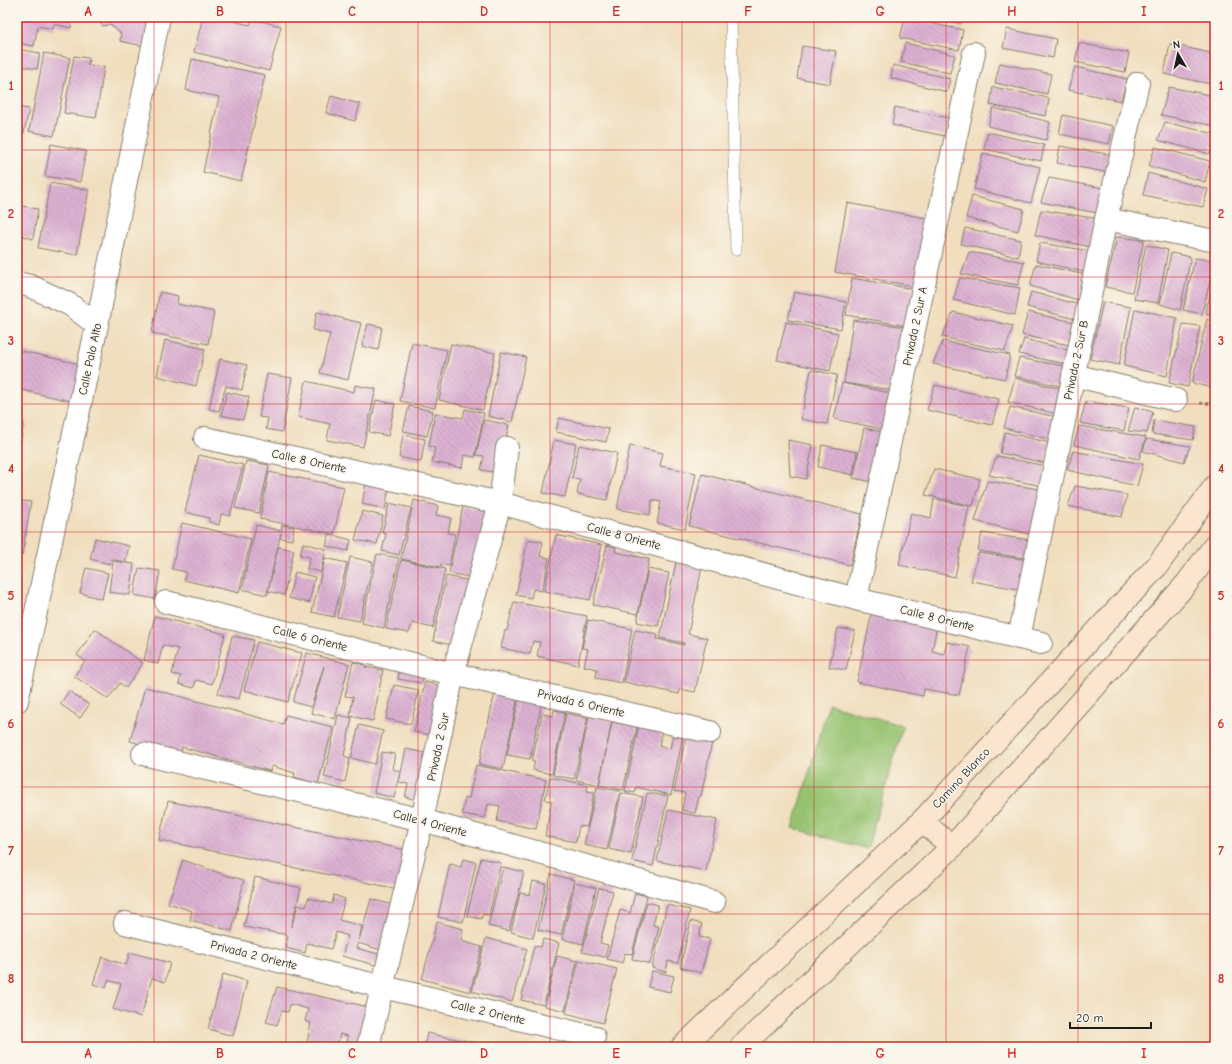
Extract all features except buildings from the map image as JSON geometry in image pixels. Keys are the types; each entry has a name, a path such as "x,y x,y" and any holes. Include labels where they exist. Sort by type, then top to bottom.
{"street":[{"name":"Calle Palo Alto","path":"17,701 97,325 159,17"},
{"name":"Privada 2 Sur A","path":"856,599 974,54"},
{"name":"Privada 2 Sur B","path":"1019,638 1106,219 1138,83"},
{"path":"1106,219 1215,241"},
{"path":"17,283 30,286 69,304 97,325"},
{"path":"1073,375 1176,400"},
{"name":"Calle 8 Oriente","path":"205,438 500,503 856,599 1041,643"},
{"name":"Privada 2 Sur","path":"368,1047 422,820 453,674 500,503 507,448"},
{"name":"Camino Blanco","path":"682,1047 922,821 1157,566 1215,486"},
{"path":"741,1047 952,848 1187,583 1215,546"},
{"name":"Calle 6 Oriente","path":"166,602 453,674"},
{"name":"Privada 6 Oriente","path":"453,674 710,732"},
{"name":"Calle 4 Oriente","path":"143,754 422,820 714,902"},
{"path":"922,821 952,848"},
{"name":"Privada 2 Oriente","path":"125,922 383,987"},
{"name":"Calle 2 Oriente","path":"383,987 594,1037"}],"lane":[{"path":"731,17 736,250"}],"green space":[{"path":"829,704 903,726 867,849 793,828"}]}
